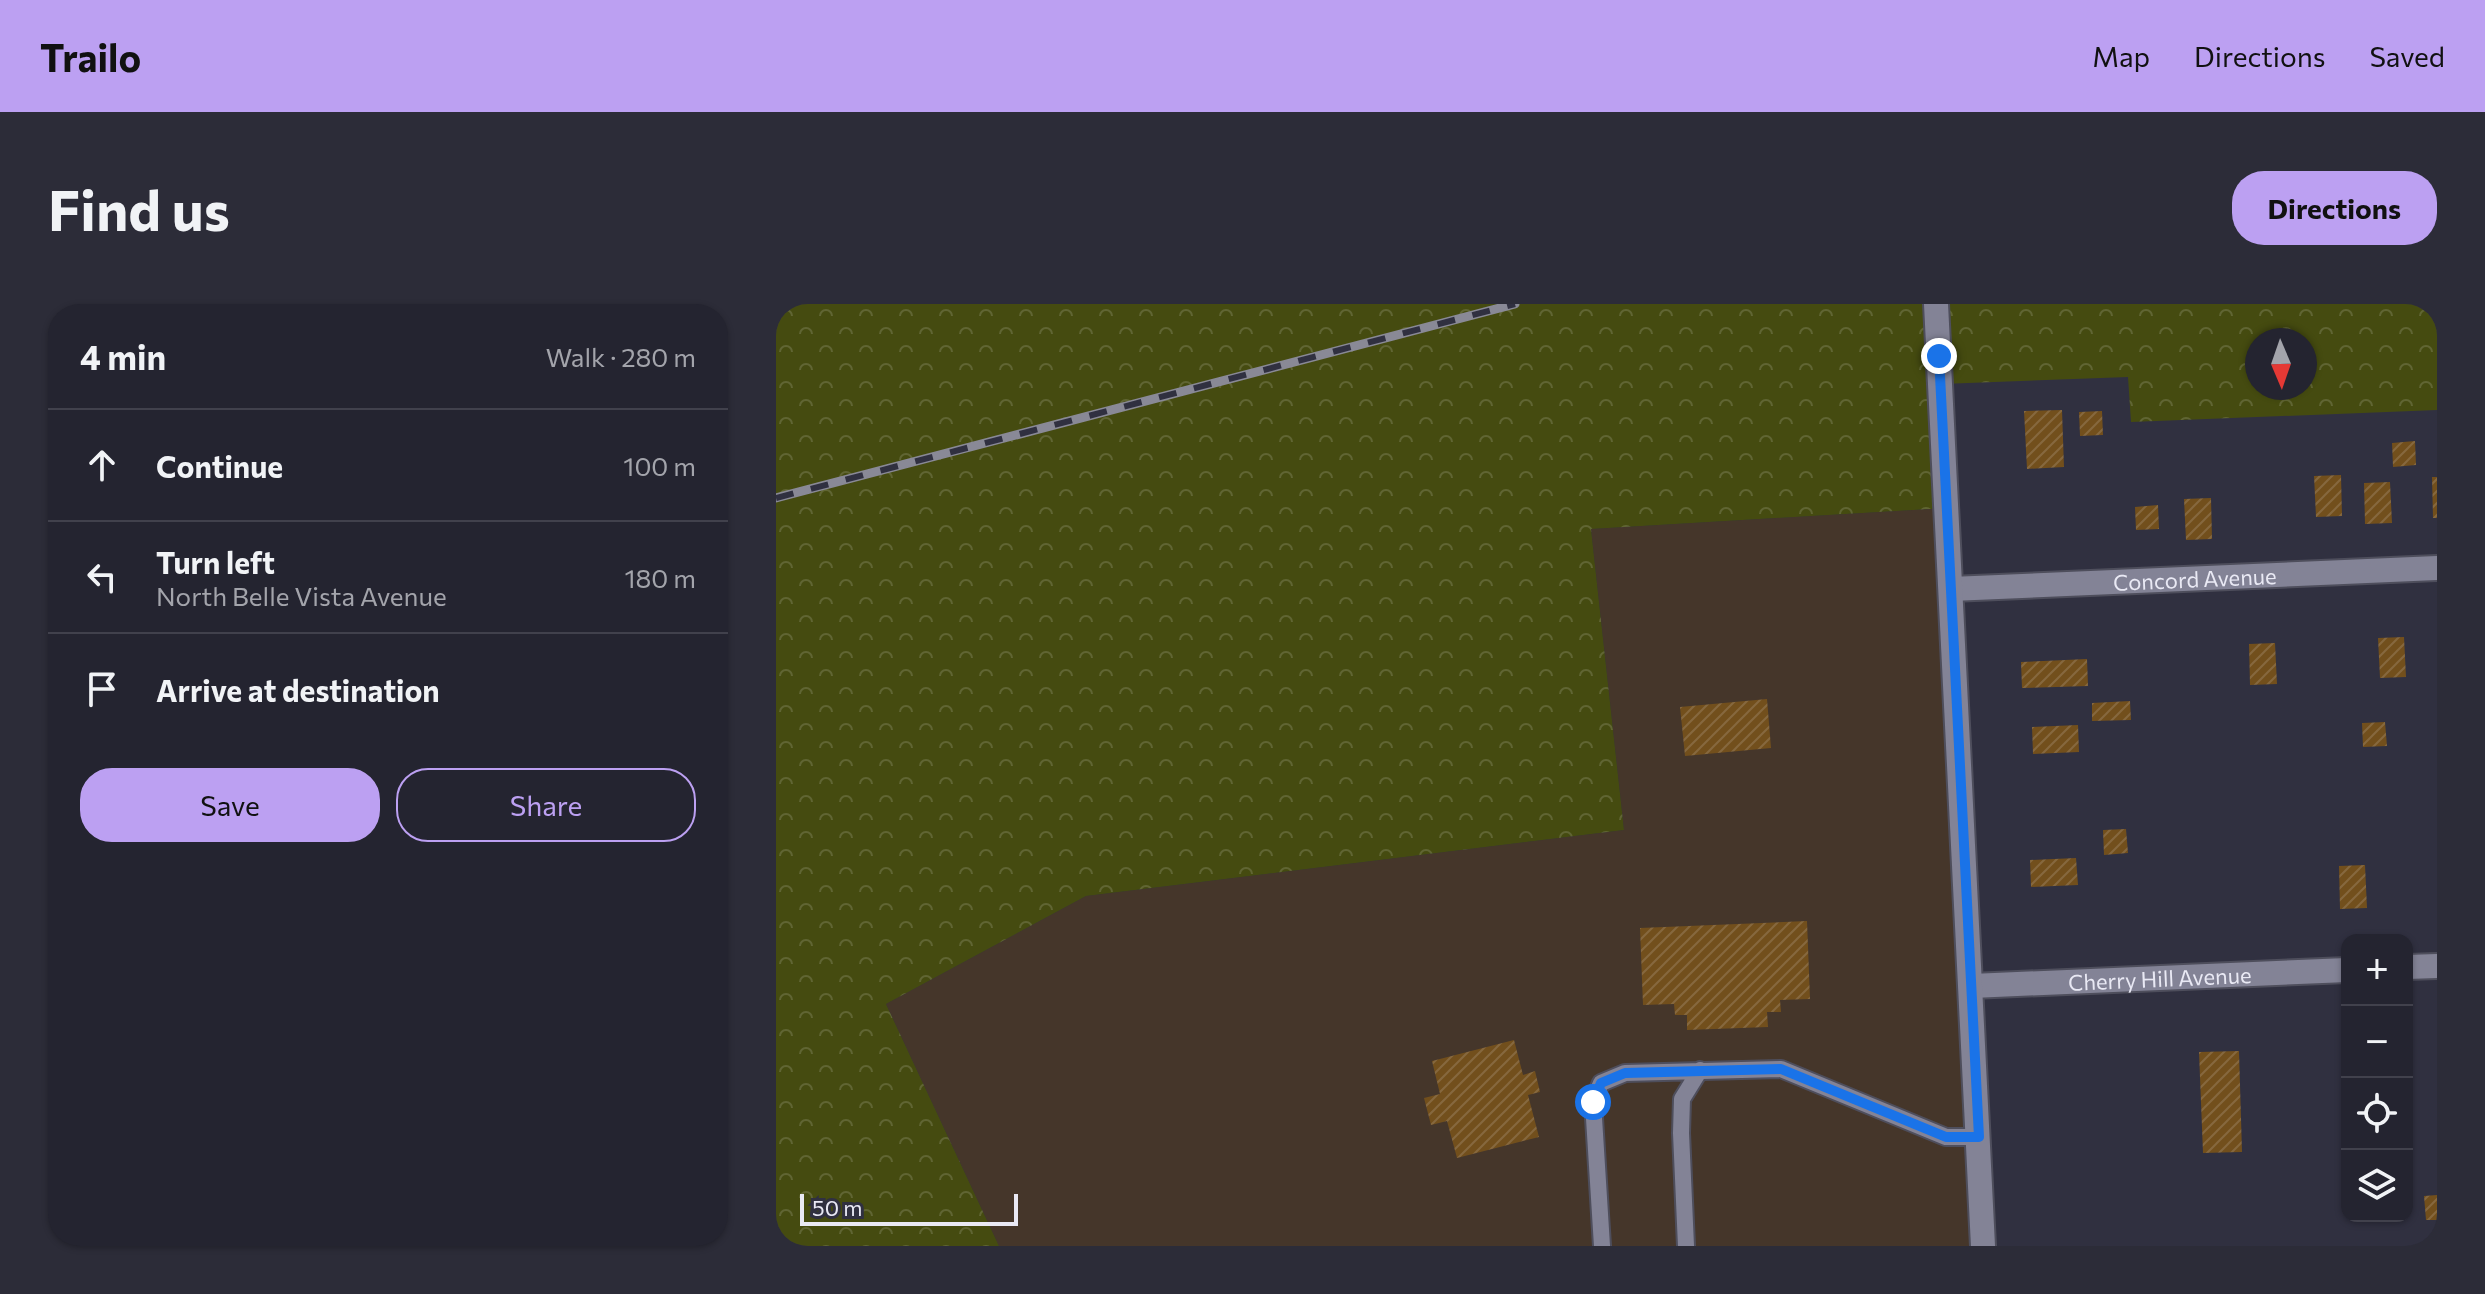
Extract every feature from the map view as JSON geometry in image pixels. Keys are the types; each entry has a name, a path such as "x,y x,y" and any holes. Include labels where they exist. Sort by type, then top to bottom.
{"street":[{"path":"1936,304 1983,1246"},
{"name":"Concord Avenue","path":"1951,589 2437,568"},
{"path":"2413,967 2437,966"},
{"name":"Cherry Hill Avenue","path":"1972,986 2341,970"}],"lane":[{"path":"1602,1246 1593,1102 1601,1083 1625,1073 1781,1069 1946,1137 1979,1137"},
{"path":"1686,1246 1682,1099 1700,1070"}],"shaded area":[{"path":"1947,508 1983,1246 999,1246 886,1004 1086,896 1624,830 1591,529"}],"green space":[{"path":"776,304 2437,304 2437,410 2131,422 2128,377 1941,384 1947,508 1591,529 1624,830 1086,896 886,1004 999,1246 776,1246"}],"building":[{"path":"2062,410 2064,467 2027,469 2024,411"},
{"path":"2102,411 2103,435 2080,436 2079,412"},
{"path":"2415,441 2416,465 2393,467 2392,443"},
{"path":"2341,475 2342,516 2316,517 2314,476"},
{"path":"2432,477 2437,477 2437,518 2433,518"},
{"path":"2390,482 2392,523 2365,524 2364,483"},
{"path":"2211,498 2212,539 2186,540 2184,499"},
{"path":"2158,505 2159,529 2136,530 2135,507"},
{"path":"2404,637 2406,677 2380,678 2378,638"},
{"path":"2275,643 2277,684 2250,685 2249,644"},
{"path":"2087,659 2088,686 2022,688 2021,662"},
{"path":"1767,699 1771,748 1685,756 1680,707"},
{"path":"2130,701 2131,720 2092,721 2092,703"},
{"path":"2385,722 2387,746 2363,747 2362,723"},
{"path":"2078,725 2079,752 2033,754 2032,727"},
{"path":"2126,829 2128,853 2104,855 2103,830"},
{"path":"2076,858 2078,885 2031,887 2030,860"},
{"path":"2365,865 2367,908 2340,909 2339,866"},
{"path":"1807,921 1810,999 1780,1000 1781,1012 1767,1012 1768,1027 1687,1030 1687,1015 1675,1015 1674,1004 1643,1005 1640,928"},
{"path":"1514,1040 1523,1075 1535,1071 1540,1092 1528,1095 1539,1137 1457,1158 1447,1121 1431,1125 1424,1098 1440,1094 1432,1061"},
{"path":"2239,1051 2242,1152 2203,1153 2199,1052"},
{"path":"2437,1195 2437,1220 2426,1220 2424,1196"}],"railway":[{"path":"776,498 1515,304"}],"route":[{"path":"1593,1102 1601,1083 1625,1073 1781,1069 1946,1137 1979,1137 1939,356"}]}
